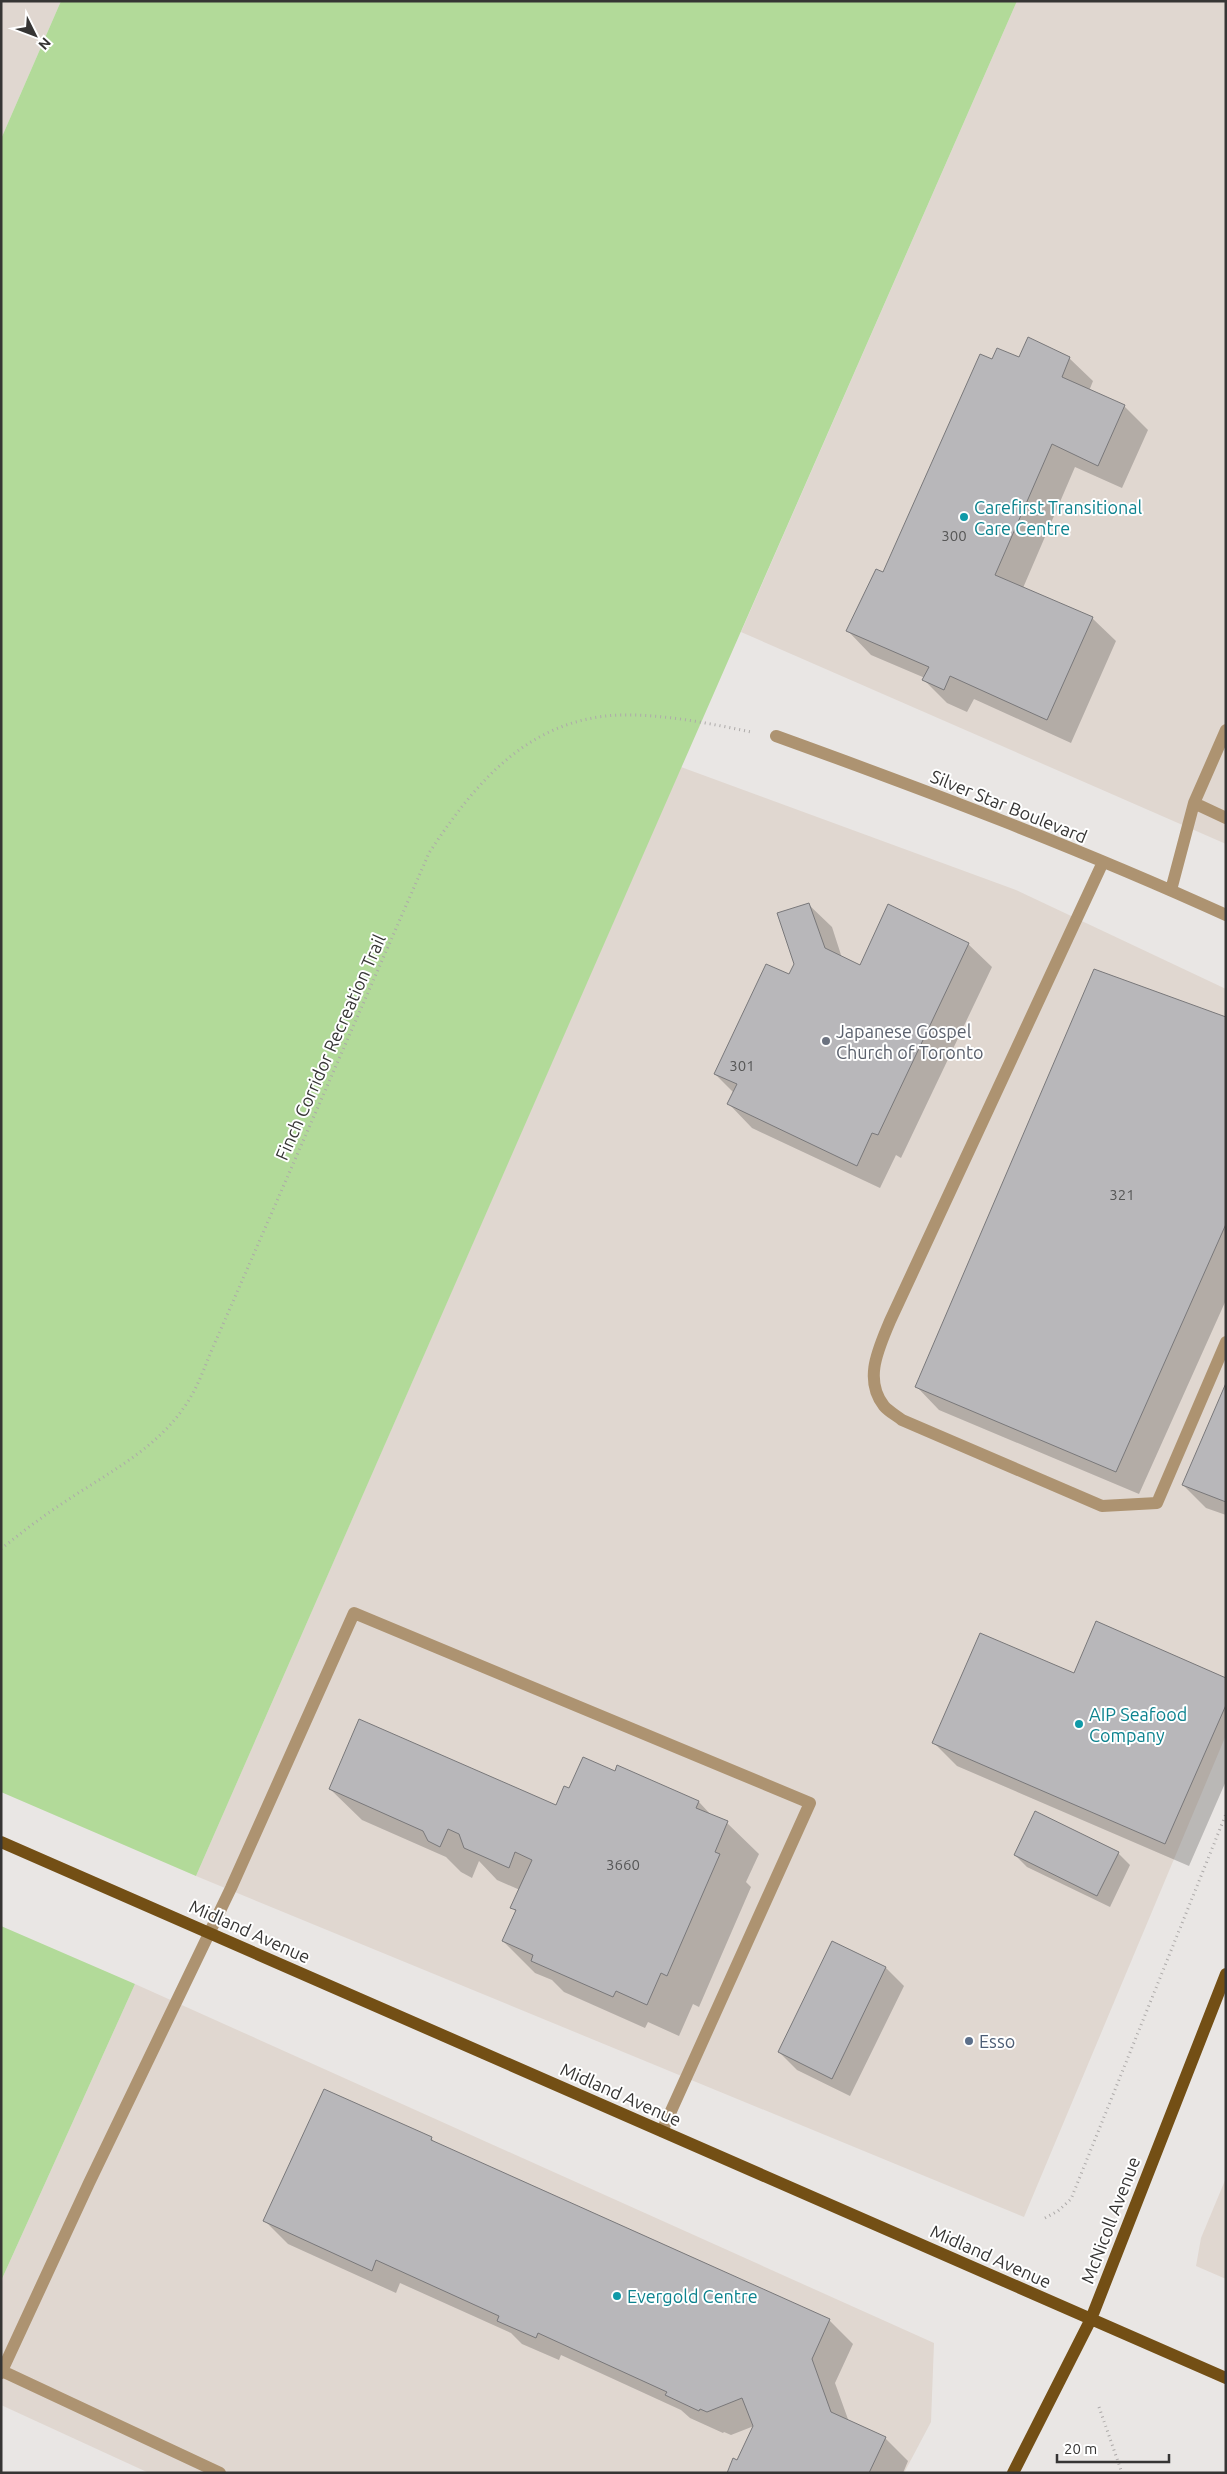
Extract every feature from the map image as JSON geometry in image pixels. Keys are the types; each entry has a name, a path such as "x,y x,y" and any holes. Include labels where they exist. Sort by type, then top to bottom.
{"main road":[{"name":"Midland Avenue","path":"1,1842 1226,2378"},
{"name":"McNicoll Avenue","path":"1013,2473 1090,2319 1226,1974"}],"street":[{"path":"1171,890 1194,803 1226,730"},
{"name":"Silver Star Boulevard","path":"776,736 892,778 1103,862 1226,914"},
{"path":"1194,803 1226,818"},
{"path":"1103,862 890,1321 874,1360 874,1387 884,1406 902,1420 1102,1506 1133,1506 1157,1503 1226,1342"},
{"path":"220,2473 2,2372 89,2182 210,1932 354,1613 810,1803 662,2131"}],"path":[{"name":"Finch Corridor Recreation Trail","path":"1,1549 26,1529 111,1474 144,1449 165,1430 185,1406 207,1363 430,853 472,791 500,764 528,744 566,726 593,719 618,715 651,716 691,720 776,736"},
{"path":"1045,2218 1058,2211 1071,2199 1226,1814"},
{"path":"1099,2407 1122,2473"}],"shaded area":[{"path":"1,1 61,1 1,139"},
{"path":"1017,1 1226,1 1226,844 741,632"},
{"path":"681,767 1016,890 1226,989 1226,1735 1024,2217 196,1876"},
{"path":"135,1984 934,2343 931,2422 904,2473 149,2473 1,2405 1,2281"},
{"path":"1226,2178 1226,2279 1196,2266 1201,2238"}],"green space":[{"path":"61,1 1017,1 196,1876 1,1792 1,139"},
{"path":"1,1926 135,1984 1,2281"}],"building":[{"name":"Carefirst Transitional Care Centre","path":"1028,337 1070,357 1062,377 1125,405 1098,466 1052,444 995,575 1093,617 1047,720 950,676 944,690 922,680 929,667 846,631 876,569 883,572 980,354 992,359 997,348 1019,357"},
{"name":"Japanese Gospel Church of Toronto","path":"809,903 825,948 860,965 888,904 969,943 878,1135 872,1133 857,1166 727,1104 737,1084 714,1074 766,964 789,974 794,964 777,913"},
{"path":"1094,969 1226,1017 1226,1224 1116,1472 915,1387"},
{"path":"1226,1383 1226,1502 1182,1485"},
{"name":"AIP Seafood Company","path":"1096,1621 1226,1678 1226,1705 1165,1844 932,1743 980,1633 1074,1673"},
{"path":"359,1719 556,1805 564,1786 569,1788 583,1757 615,1771 617,1765 699,1801 696,1808 728,1821 715,1852 720,1854 667,1976 661,1973 647,2005 616,1991 613,1997 531,1961 533,1955 502,1941 516,1910 510,1908 532,1860 515,1852 509,1868 464,1848 459,1834 448,1829 440,1847 428,1841 423,1831 329,1789"},
{"path":"1035,1811 1119,1852 1097,1896 1014,1855"},
{"path":"832,1941 886,1967 832,2079 778,2052"},
{"name":"Evergold Centre","path":"324,2089 432,2137 431,2140 830,2319 812,2359 831,2412 886,2437 869,2473 727,2473 733,2458 737,2460 753,2426 742,2398 707,2412 700,2409 699,2411 665,2395 667,2392 538,2333 536,2338 497,2321 499,2316 376,2260 372,2271 263,2221"}],"place":[{"name":"Carefirst Transitional Care Centre","path":"964,517"},
{"name":"Japanese Gospel Church of Toronto","path":"826,1041"},
{"name":"AIP Seafood Company","path":"1079,1724"},
{"name":"Esso","path":"969,2041"},
{"name":"Evergold Centre","path":"617,2296"}]}
